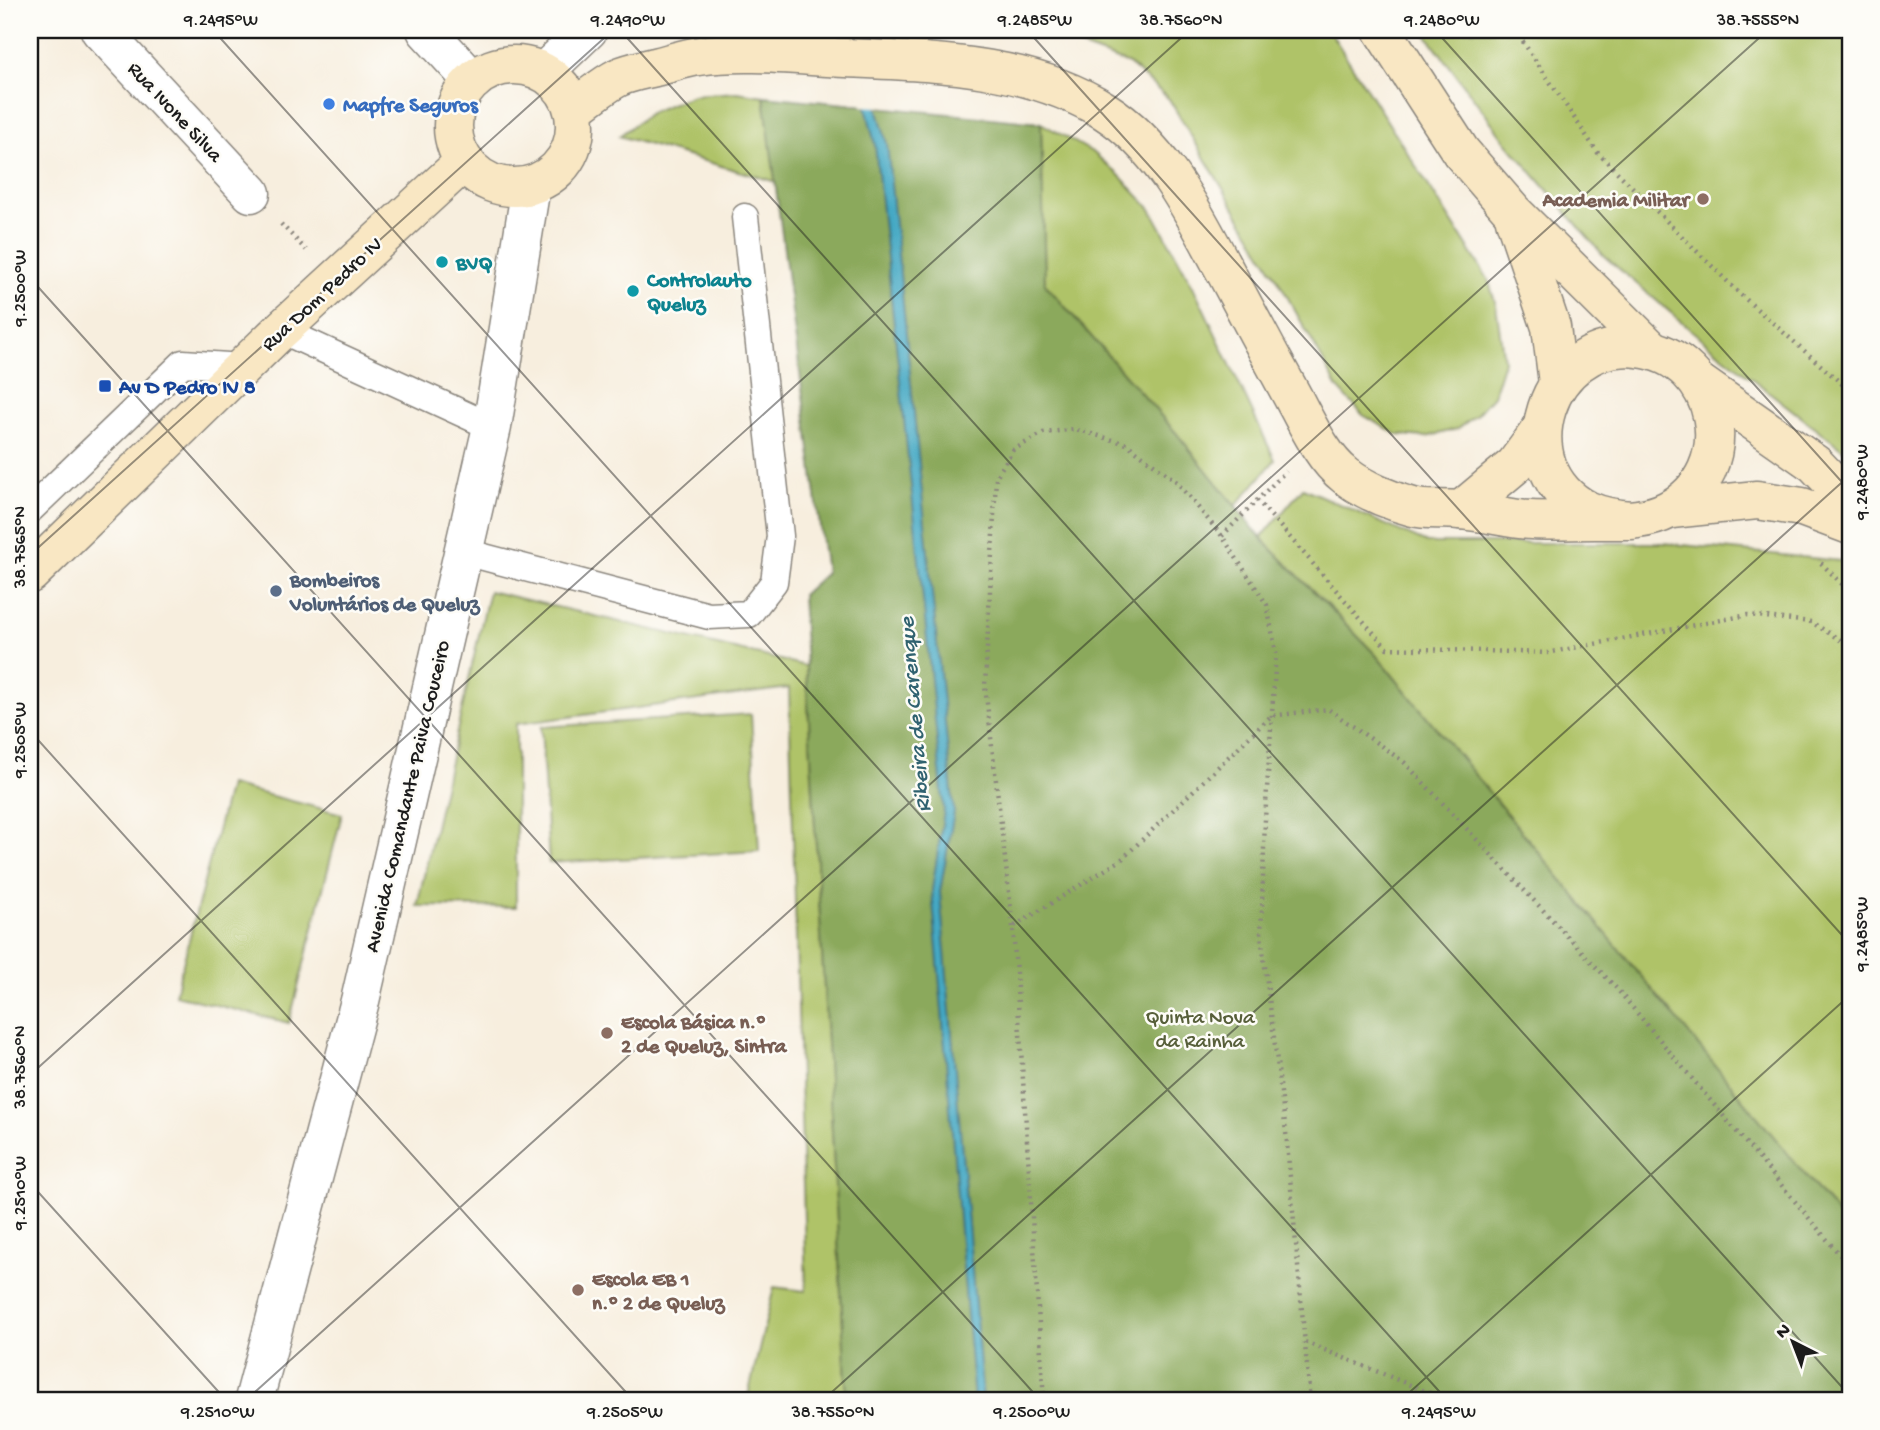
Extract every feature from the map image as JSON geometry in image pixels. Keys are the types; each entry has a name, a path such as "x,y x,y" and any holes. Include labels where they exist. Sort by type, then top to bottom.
{"street":[{"name":"Rua Ivone Silva","path":"100,30 251,193"},
{"path":"425,30 472,81"},
{"path":"544,72 588,30"},
{"path":"1381,30 1461,152 1512,211 1652,350"},
{"path":"574,108 621,76 700,55 755,54 938,62 1002,71 1061,90 1105,111 1142,140 1169,174 1195,216 1316,441 1345,475 1381,495 1417,508 1461,510 1528,520 1632,520 1652,517 1671,509 1694,491 1709,466 1715,437 1712,408 1698,382"},
{"path":"498,66 530,66 544,72 557,81 574,108 576,127 573,147 563,164 548,177 531,186 501,187 486,181 464,162 456,146 454,111 461,95 472,81 498,66"},
{"name":"Rua Dom Pedro IV","path":"30,574 334,279 464,162"},
{"name":"Avenida Comandante Paiva Couceiro","path":"254,1400 360,1001 461,551 492,427 531,186"},
{"path":"1512,211 1551,327 1558,383"},
{"path":"1632,520 1608,518 1585,509 1566,494 1552,475 1544,452 1542,428 1547,404 1558,383 1573,368 1590,356 1610,349 1630,347 1652,350 1678,362 1698,382 1815,464 1850,500"},
{"path":"1461,510 1515,465 1542,428"},
{"path":"1671,509 1757,500 1802,506 1850,525"}],"lane":[{"path":"461,551 709,616 750,614 774,582 780,536 745,217"},
{"path":"281,330 492,427"},
{"path":"30,510 183,363 243,367"}],"path":[{"path":"1515,30 1598,153 1741,295 1850,391"},
{"path":"251,193 334,279"},
{"path":"1044,1400 1013,927 985,686 996,477 1013,450 1043,433 1075,429 1127,444 1175,480 1222,536 1267,605 1276,653 1265,819 1261,935 1286,1132 1310,1400"},
{"path":"1222,536 1316,441"},
{"path":"1257,500 1387,648 1548,653 1748,615 1811,622 1850,646"},
{"path":"1013,927 1121,860 1271,716 1328,709 1404,762 1617,989 1850,1267"},
{"path":"1305,1342 1447,1400"}],"green space":[{"path":"1035,30 1329,30 1488,279 1496,305 1504,361 1493,396 1476,415 1457,429 1426,437 1398,435 1363,415 1338,388 1278,280 1169,99 1129,64"},
{"name":"Academia Militar","path":"1423,30 1850,30 1850,455 1710,346 1604,256 1506,142"},
{"path":"737,92 764,96 776,182 619,136 651,112 693,95"},
{"name":"Quinta Nova da Rainha","path":"764,96 1041,123 1045,284 1178,435 1261,538 1375,654 1850,1229 1850,1400 847,1400 802,595 826,573"},
{"path":"1041,123 1094,153 1151,209 1194,288 1275,460 1236,506 1045,284"},
{"path":"1303,488 1427,543 1663,543 1850,562 1850,1229 1375,654 1261,538"},
{"path":"489,591 806,666 847,1400 747,1400 774,1287 806,1291 789,688 516,724 516,907 417,906"},
{"path":"751,714 759,851 549,863 541,727"},
{"path":"229,785 342,814 289,1023 175,995"}],"water":[{"path":"848,30 877,107 887,144 954,812 940,892 983,1400 974,1400 932,890 944,811 875,145"}],"pier":[{"path":"844,30 862,30 881,107 862,106"}],"place":[{"name":"Mapfre Seguros","path":"329,104"},
{"name":"Academia Militar","path":"1703,199"},
{"name":"BVQ","path":"442,262"},
{"name":"Controlauto Queluz","path":"633,291"},
{"name":"Av D Pedro IV 8","path":"105,386"},
{"name":"Bombeiros Voluntários de Queluz","path":"276,591"},
{"name":"Escola Básica n.º 2 de Queluz, Sintra","path":"607,1033"},
{"name":"Escola EB 1 n.º 2 de Queluz","path":"578,1290"}],"water label":[{"name":"Ribeira de Carenque","path":"913,715"}]}
